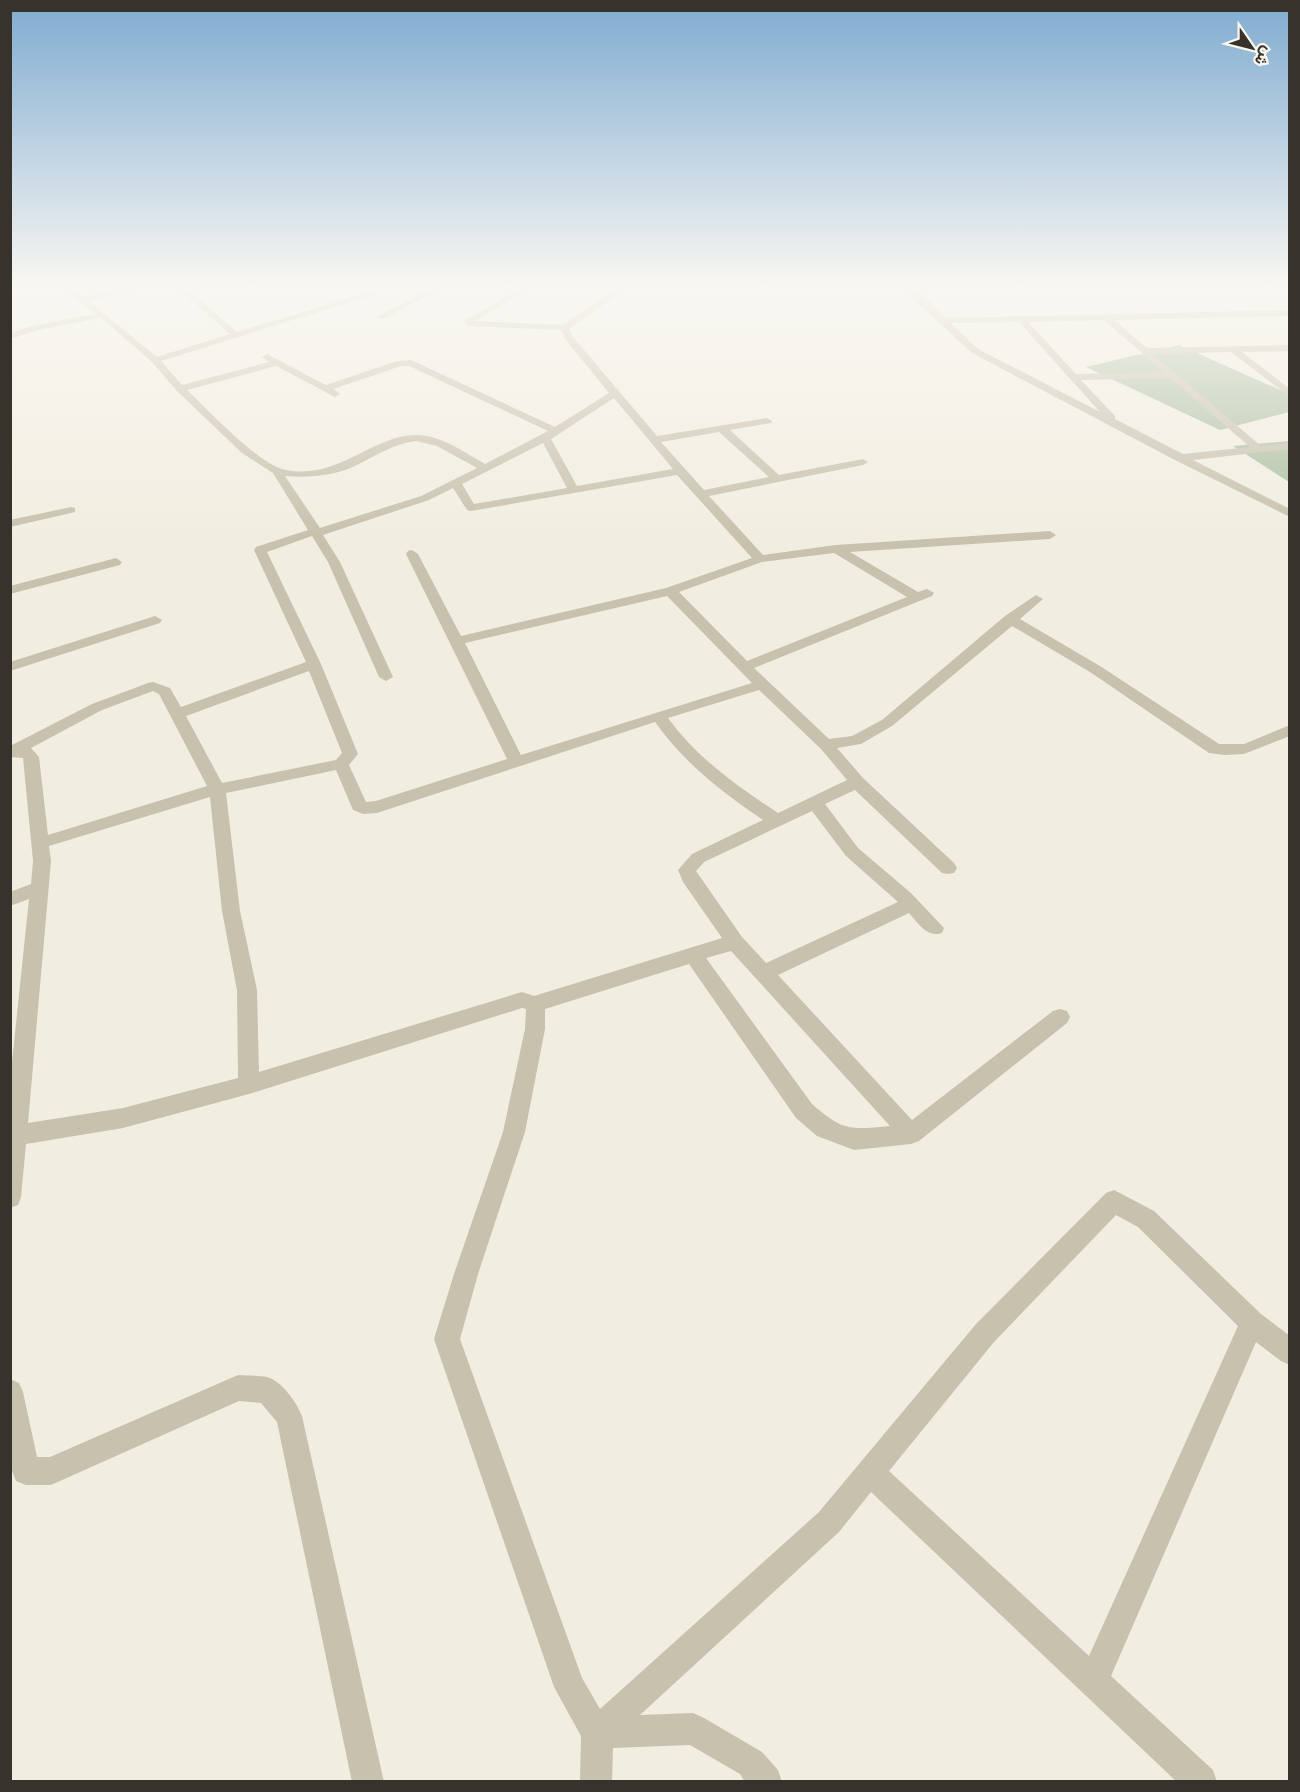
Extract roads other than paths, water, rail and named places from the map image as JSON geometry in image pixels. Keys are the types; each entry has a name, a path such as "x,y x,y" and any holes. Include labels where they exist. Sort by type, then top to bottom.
{"street":[{"path":"164,371 180,389 246,451 276,471 334,562 386,677"},
{"path":"180,389 248,371"},
{"path":"291,371 339,397"},
{"path":"326,388 377,371"},
{"path":"428,371 546,425 573,489"},
{"path":"595,371 760,559"},
{"path":"1012,371 1290,514"},
{"path":"1068,371 1118,426"},
{"path":"1167,371 1258,449"},
{"path":"1260,371 1290,394"},
{"path":"1074,377 1172,375"},
{"path":"1276,384 1290,383"},
{"path":"40,843 217,789 341,764 350,754 314,664 260,550 393,510 456,483 549,434 614,394"},
{"path":"654,440 767,421"},
{"path":"722,429 777,479"},
{"path":"276,471 303,475 340,468 410,438 428,439 486,468"},
{"path":"1179,458 1290,446"},
{"path":"701,494 863,462"},
{"path":"456,483 471,508 681,471"},
{"path":"10,524 70,510"},
{"path":"457,642 670,591 760,559 836,549 1050,535"},
{"path":"745,668 922,595 836,549"},
{"path":"412,554 517,763"},
{"path":"10,590 116,562"},
{"path":"670,591 762,685 826,745 857,782 948,868"},
{"path":"826,745 856,740 887,723 1036,599"},
{"path":"10,667 155,620"},
{"path":"1010,620 1095,669 1215,749 1231,752 1258,745 1290,730"},
{"path":"177,714 314,664"},
{"path":"341,764 359,806 377,807 678,709 762,685"},
{"path":"12,752 97,706 153,686 165,691 217,789 231,911 247,990 246,1049 249,1085"},
{"path":"658,717 689,757 739,796 776,820"},
{"path":"10,1197 17,1135 18,1050 42,861 31,757 26,752 12,752"},
{"path":"857,782 698,858 687,870 689,877 735,942 911,1134"},
{"path":"814,802 852,852 935,928"},
{"path":"10,899 39,888"},
{"path":"764,974 911,904"},
{"path":"17,1135 123,1118 249,1085 522,1000 534,1004 735,942"},
{"path":"693,956 804,1112 825,1129 854,1140 911,1134 1060,1017"},
{"path":"534,1004 537,1012 535,1029 514,1132 466,1274 447,1339 570,1687 597,1733 596,1782"},
{"path":"597,1733 829,1522 985,1333 1114,1201 1146,1219 1252,1323 1290,1352"},
{"path":"1094,1679 1252,1323"},
{"path":"10,1392 26,1471 51,1470 238,1388 267,1390 289,1416 368,1782"},
{"path":"870,1472 1094,1679 1201,1782"},
{"path":"597,1733 693,1729 751,1763 766,1782"}]}
